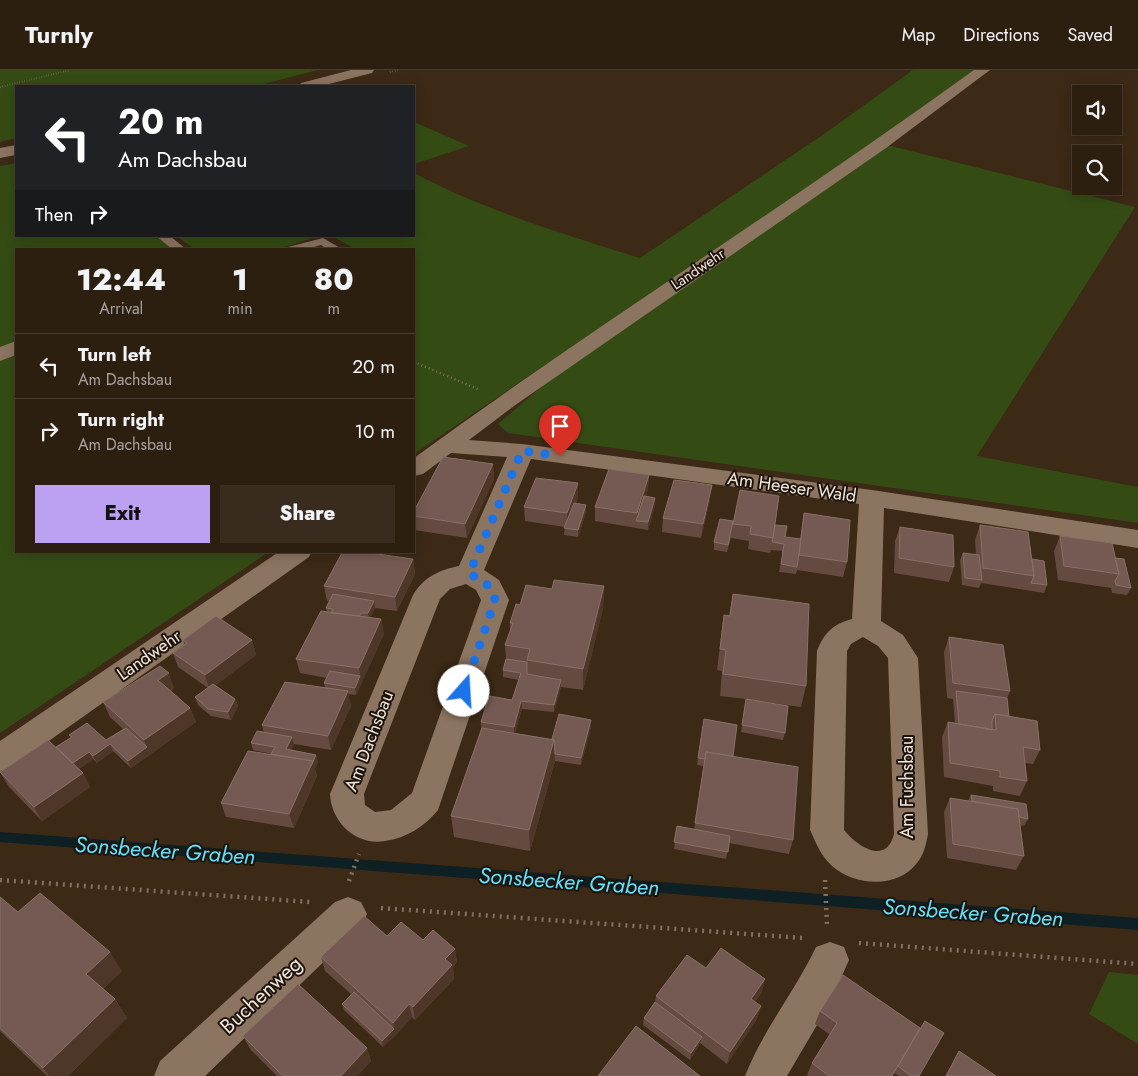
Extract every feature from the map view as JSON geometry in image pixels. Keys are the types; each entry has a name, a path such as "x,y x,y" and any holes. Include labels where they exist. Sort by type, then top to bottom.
{"street":[{"path":"310,85 368,70"},
{"name":"Landwehr","path":"415,468 506,400 881,145 982,70"},
{"path":"0,153 15,150"},
{"path":"0,355 15,348"},
{"name":"Am Heeser Wald","path":"444,445 522,451 872,498 1138,539"},
{"path":"469,574 522,451"},
{"path":"866,626 872,498"},
{"name":"Landwehr","path":"0,758 296,553"},
{"name":"Am Dachsbau","path":"469,574 487,583 493,591 495,600 426,800 417,811 396,824 380,827 365,825 353,815 347,801 347,794 427,595 441,582 456,575 469,574"},
{"name":"Am Fuchsbau","path":"866,626 877,630 893,642 904,658 911,834 907,849 901,856 892,863 879,867 867,867 853,861 831,839 827,830 832,651 834,643 844,632 866,626"},
{"name":"Buchenweg","path":"175,1076 347,903"},
{"path":"766,1076 770,1065 816,990 832,947"}],"lane":[{"path":"163,237 179,248"},
{"path":"296,248 323,241 334,248"}],"path":[{"path":"0,87 70,70"},
{"path":"415,362 506,400"},
{"path":"347,903 360,853"},
{"path":"0,880 347,903 832,947 1138,964"},
{"path":"825,888 827,922"}],"green space":[{"path":"0,70 318,70 260,85 15,85 15,138 0,142"},
{"path":"913,70 979,70 875,145 683,271 415,453 415,248 353,248 334,237 415,237 415,174 441,187 497,210 554,231 640,258 827,132"},
{"path":"415,122 469,146 415,164"},
{"path":"887,145 1072,191 1072,195 1087,195 1135,207 977,456 1138,487 1138,523 508,433 498,424 561,370"},
{"path":"15,163 15,237 157,237 173,248 15,248 15,344 0,351 0,166"},
{"path":"177,237 315,237 282,248 194,248"},
{"path":"15,352 15,553 267,553 0,733 0,359"},
{"path":"1109,972 1138,975 1138,1044 1089,1014"}],"building":[{"path":"443,457 493,464 465,524 415,516 415,509"},
{"path":"609,469 649,475 637,513 595,507"},
{"path":"536,478 578,483 567,513 524,507"},
{"path":"674,480 712,485 703,524 663,518"},
{"path":"740,490 779,496 773,538 750,534 751,526 733,524"},
{"path":"644,496 655,498 648,522 636,521"},
{"path":"574,503 586,505 578,530 564,528"},
{"path":"804,513 850,520 847,562 799,555"},
{"path":"720,519 733,521 728,545 714,542"},
{"path":"775,525 787,526 785,537 801,539 797,567 781,564 784,544 772,542"},
{"path":"980,525 1028,532 1034,576 983,568"},
{"path":"900,527 953,535 954,567 899,558"},
{"path":"1060,536 1112,543 1119,574 1064,566"},
{"path":"342,553 370,553 413,559 395,597 324,586"},
{"path":"963,553 979,555 982,580 965,578"},
{"path":"1115,558 1124,559 1131,588 1116,585 1115,581 1119,574"},
{"path":"1032,559 1044,561 1047,585 1031,583 1034,576"},
{"path":"554,580 604,586 583,669 527,660 530,649 505,645 513,623 510,623 516,604 520,605 526,585 552,589"},
{"path":"333,594 374,601 368,613 361,613 359,616 331,613 333,609 326,608"},
{"path":"733,594 809,604 806,686 723,674 726,650 720,649 724,615 730,616"},
{"path":"321,611 381,619 359,668 296,659"},
{"path":"216,616 252,640 205,675 173,653 187,643 183,640"},
{"path":"949,637 1003,645 1010,691 953,683"},
{"path":"506,659 527,662 527,674 561,680 554,705 521,701 514,727 481,722 489,696 512,700 521,673 503,670"},
{"path":"160,666 169,673 158,680 190,708 144,740 103,702"},
{"path":"330,671 360,676 355,688 324,683"},
{"path":"285,682 348,691 328,736 262,725"},
{"path":"213,684 235,699 228,712 208,709 195,697"},
{"path":"956,691 1007,698 1009,716 995,714 992,721 992,730 959,724"},
{"path":"746,699 788,706 785,733 742,725"},
{"path":"559,714 591,720 581,758 555,754 554,740 552,739"},
{"path":"995,714 1037,721 1040,750 1023,747 1027,781 1000,777 1000,771 950,763 948,722 996,730"},
{"path":"704,719 737,725 733,756 706,752 705,759 698,758"},
{"path":"87,723 106,740 126,728 147,747 128,761 110,744 93,756 89,752 73,763 56,747 72,737 69,735"},
{"path":"482,728 554,740 529,830 451,816"},
{"path":"257,731 292,737 286,749 316,755 311,766 313,761 271,754 275,747 251,743"},
{"path":"48,740 83,773 34,807 0,772"},
{"path":"248,751 313,761 289,814 221,803"},
{"path":"706,752 798,767 793,840 695,823"},
{"path":"971,795 1026,804 1028,819 1019,817 1018,809 972,801"},
{"path":"950,798 1018,809 1024,856 953,844"},
{"path":"677,826 730,836 728,852 674,842"},
{"path":"40,893 110,952 86,974 115,999 43,1068 0,1028 0,897 18,912"},
{"path":"364,916 387,936 401,922 423,940 433,930 455,949 445,959 452,965 413,1007 409,1004 393,1023 321,957"},
{"path":"721,948 765,979 751,999 761,1006 730,1052 656,996 687,955 706,968"},
{"path":"843,975 920,1028 892,1076 829,1076 812,1063 837,1023 820,1011"},
{"path":"298,984 367,1048 341,1076 283,1076 243,1036"},
{"path":"354,992 394,1029 382,1041 342,1004"},
{"path":"655,1002 702,1037 691,1053 644,1018"},
{"path":"925,1021 944,1033 919,1076 911,1076 898,1066"},
{"path":"636,1026 700,1076 598,1076"},
{"path":"959,1051 996,1076 946,1076"}],"waterway":[{"name":"Sonsbecker Graben","path":"0,837 1138,924"}],"route":[{"path":"464,691 495,600 493,591 487,583 469,574 522,451 560,456"}]}
